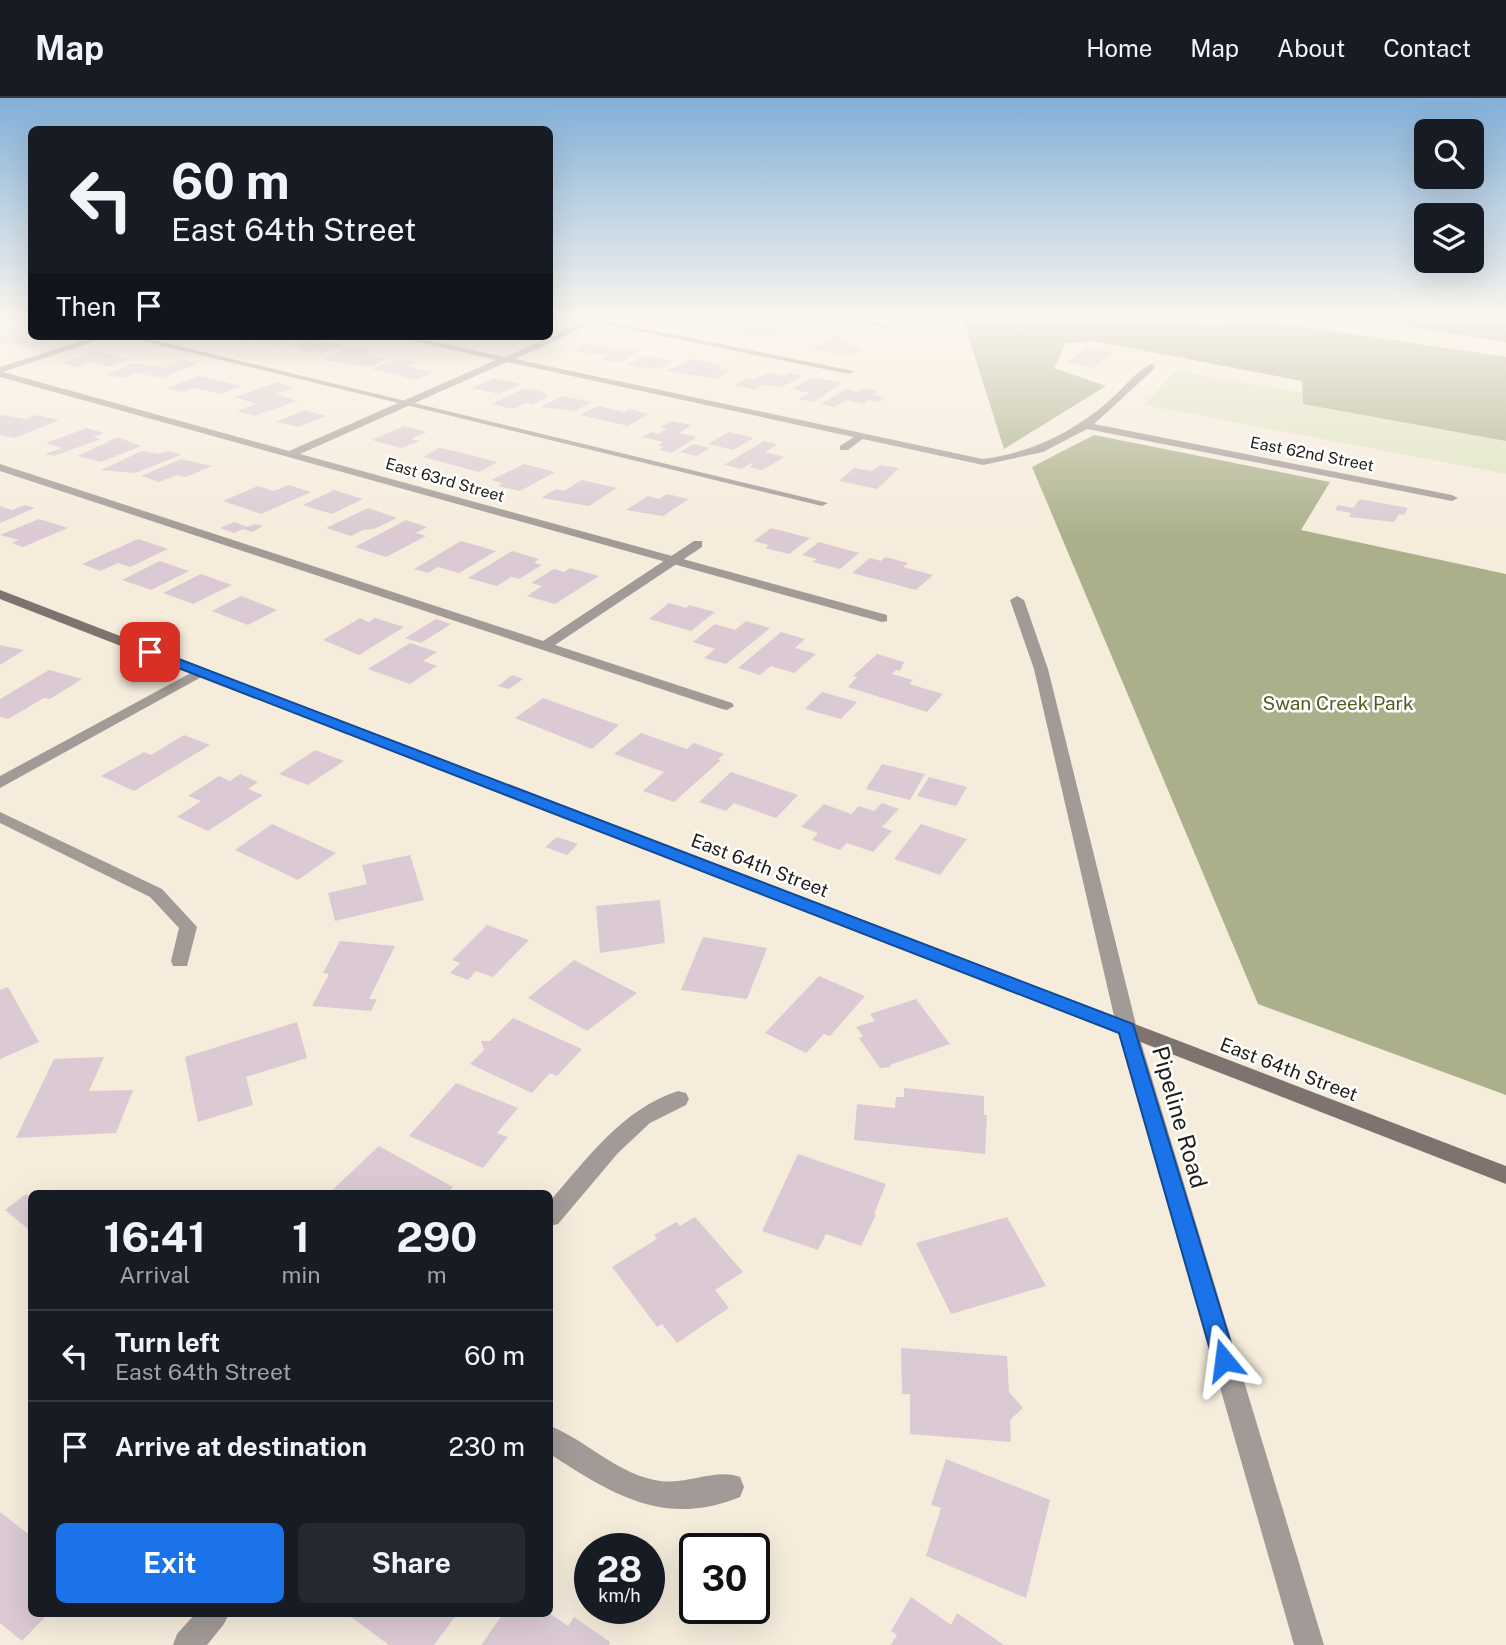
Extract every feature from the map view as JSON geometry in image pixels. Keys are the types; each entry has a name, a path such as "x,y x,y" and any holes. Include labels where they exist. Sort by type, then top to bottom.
{"street":[{"name":"East 63rd Street","path":"68,391 881,618"},
{"path":"352,391 822,503"},
{"path":"290,454 434,391"},
{"path":"651,391 983,462 1030,453 1050,446 1084,425 1123,391"},
{"name":"East 62nd Street","path":"1084,425 1452,498"},
{"path":"844,448 860,436"},
{"path":"0,467 727,706"},
{"path":"544,646 698,544"},
{"name":"East 64th Street","path":"0,594 1506,1175"},
{"name":"Pipeline Road","path":"1017,600 1041,669 1127,1029 1309,1645"},
{"path":"0,783 200,672"},
{"path":"0,817 156,893 188,927 180,961"},
{"path":"553,1214 642,1117 678,1099"},
{"path":"553,1440 618,1481 660,1495 688,1495 730,1487"},
{"path":"188,1645 211,1617"}],"green space":[{"path":"986,391 1098,391 1004,449"},
{"path":"1157,391 1293,391 1506,428 1506,474 1144,405"},
{"path":"1302,391 1506,391 1506,441 1303,404"},
{"name":"Swan Creek Park","path":"1094,435 1330,482 1301,530 1506,574 1506,1095 1258,1004 1032,467"}],"building":[{"path":"252,391 285,391 276,394 297,401 254,416 237,411 257,404 235,397"},
{"path":"518,391 539,391 549,396 532,405 525,403 514,409 491,404"},
{"path":"802,391 829,391 813,402 799,399 810,393"},
{"path":"842,391 878,391 872,394 885,398 879,402 869,400 864,404 846,400 835,407 821,404"},
{"path":"562,396 592,402 575,411 541,407"},
{"path":"598,406 649,414 628,426 580,415"},
{"path":"304,410 326,416 299,427 276,422"},
{"path":"36,415 59,420 15,438 0,435 0,416 27,419"},
{"path":"671,421 692,425 679,433 697,437 671,453 659,450 664,447 658,445 663,442 642,437 651,432 658,434 667,429 660,427"},
{"path":"404,426 427,432 411,439 420,441 401,448 372,440"},
{"path":"87,428 104,433 93,437 101,439 54,456 45,454 62,448 46,443"},
{"path":"729,432 754,438 733,450 708,444"},
{"path":"118,437 141,446 101,462 78,456"},
{"path":"764,441 777,444 765,452 785,457 762,470 749,467 754,464 751,463 742,469 724,465"},
{"path":"694,444 710,448 696,456 680,452"},
{"path":"439,448 498,462 479,472 423,457"},
{"path":"142,451 159,454 168,451 181,455 135,473 101,470"},
{"path":"181,459 212,466 186,477 177,475 159,482 141,476"},
{"path":"524,464 555,472 520,491 498,486 503,483 491,480"},
{"path":"880,465 899,468 877,489 839,481 854,468 872,471"},
{"path":"582,480 617,488 589,506 541,498 556,489 564,491"},
{"path":"289,485 311,492 261,514 223,501 258,486 274,491"},
{"path":"334,490 363,499 332,514 303,505"},
{"path":"667,494 689,499 663,516 626,510 648,496 659,499"},
{"path":"1360,499 1408,508 1404,515 1399,514 1394,522 1349,517 1351,513 1335,510 1338,505 1353,508"},
{"path":"25,505 35,508 0,523 0,506 12,510"},
{"path":"368,508 397,518 351,536 326,528"},
{"path":"39,519 68,528 23,547 12,543 19,540 0,535"},
{"path":"406,520 427,527 416,533 426,536 386,557 355,547"},
{"path":"234,522 248,527 255,524 263,526 252,532 243,529 234,533 220,528"},
{"path":"771,528 810,538 789,554 765,548 769,545 754,541"},
{"path":"138,539 168,549 130,567 118,563 100,571 82,564"},
{"path":"461,541 496,551 459,573 438,567 428,573 414,569"},
{"path":"819,542 859,553 840,569 813,562 817,559 802,555"},
{"path":"512,551 539,559 534,563 542,565 519,579 511,577 497,586 468,578"},
{"path":"885,557 908,563 903,567 933,575 916,590 852,573 870,558 881,561"},
{"path":"160,561 189,571 151,590 122,580"},
{"path":"570,568 599,576 555,604 527,596 542,586 531,583 554,569 564,572"},
{"path":"201,574 232,585 193,604 163,593"},
{"path":"241,596 277,610 248,625 212,611"},
{"path":"669,603 715,612 691,631 649,619"},
{"path":"360,618 369,622 375,618 404,627 359,655 323,640"},
{"path":"436,619 451,624 421,643 405,638"},
{"path":"746,621 770,628 726,664 704,658 715,649 693,642 715,624 735,630"},
{"path":"781,632 805,639 795,648 816,654 794,673 771,666 760,675 738,668"},
{"path":"410,643 437,652 423,661 437,666 410,684 368,669"},
{"path":"0,645 24,650 0,665"},
{"path":"877,654 904,662 900,671 896,670 892,674 913,680 909,684 943,694 927,712 848,687 857,677 853,676"},
{"path":"49,670 82,679 50,699 44,698 8,719 0,717 0,699"},
{"path":"512,675 523,679 509,689 498,686"},
{"path":"822,692 857,702 841,719 805,709"},
{"path":"543,698 619,725 592,749 515,718"},
{"path":"641,733 687,749 694,743 724,754 718,759 721,760 674,802 643,791 664,772 614,754"},
{"path":"184,735 210,745 134,791 101,776 144,752 151,755"},
{"path":"315,750 344,761 308,785 279,774"},
{"path":"882,764 925,774 910,800 866,789"},
{"path":"731,772 798,795 776,818 734,803 726,811 699,802"},
{"path":"240,774 258,782 248,789 263,795 208,831 177,817 201,801 188,796 219,776 230,781"},
{"path":"929,777 967,787 956,806 917,796"},
{"path":"882,803 899,809 882,827 892,831 873,852 847,843 840,850 812,840 818,833 801,827 824,804 851,814 859,806 874,811"},
{"path":"272,824 336,853 298,880 235,850"},
{"path":"921,824 967,839 940,875 894,859"},
{"path":"557,837 578,844 567,855 545,847"},
{"path":"410,855 424,900 335,921 328,893 367,884 362,865"},
{"path":"660,900 665,943 600,953 596,906"},
{"path":"487,925 529,940 493,977 476,971 468,980 450,973 460,963 452,960"},
{"path":"703,937 767,948 747,999 681,990"},
{"path":"340,941 395,946 369,999 377,999 371,1011 312,1006 329,974 323,973"},
{"path":"574,960 637,993 587,1031 528,998"},
{"path":"819,976 865,996 830,1036 824,1034 806,1053 765,1033"},
{"path":"8,987 39,1042 0,1059 0,990"},
{"path":"916,999 950,1044 890,1065 891,1067 880,1068 859,1038 863,1036 856,1027 875,1021 870,1014"},
{"path":"513,1018 582,1049 557,1076 550,1073 532,1093 470,1064 484,1050 481,1041 490,1041"},
{"path":"297,1022 307,1058 246,1077 253,1105 198,1122 185,1057"},
{"path":"104,1057 89,1091 133,1090 116,1133 16,1138 54,1059"},
{"path":"456,1083 518,1108 497,1133 508,1137 483,1168 409,1136"},
{"path":"904,1088 984,1096 984,1115 987,1115 985,1154 854,1140 857,1104 895,1108 896,1097 904,1097"},
{"path":"379,1146 453,1187 450,1190 332,1190"},
{"path":"798,1154 886,1184 874,1214 876,1215 861,1246 826,1234 818,1250 762,1231"},
{"path":"26,1194 28,1195 28,1229 5,1210"},
{"path":"695,1217 743,1272 715,1290 729,1308 677,1343 662,1324 657,1327 612,1267 657,1239 654,1235 676,1222 680,1226"},
{"path":"1007,1217 1046,1286 951,1314 916,1243"},
{"path":"901,1348 1007,1356 1009,1392 1023,1408 1010,1420 1011,1442 910,1434 910,1394 902,1394"},
{"path":"946,1459 1050,1500 1026,1598 926,1556 941,1508 931,1505"},
{"path":"0,1512 28,1534 28,1617 45,1617 22,1641 0,1623"},
{"path":"911,1597 951,1625 957,1613 1004,1645 891,1645 897,1635 891,1631"},
{"path":"553,1615 568,1626 574,1617 574,1624 584,1624 610,1642 609,1645 481,1645 501,1617"},
{"path":"351,1617 455,1617 434,1645 389,1645"}],"route":[{"path":"150,652 1127,1029 1224,1360"}]}
